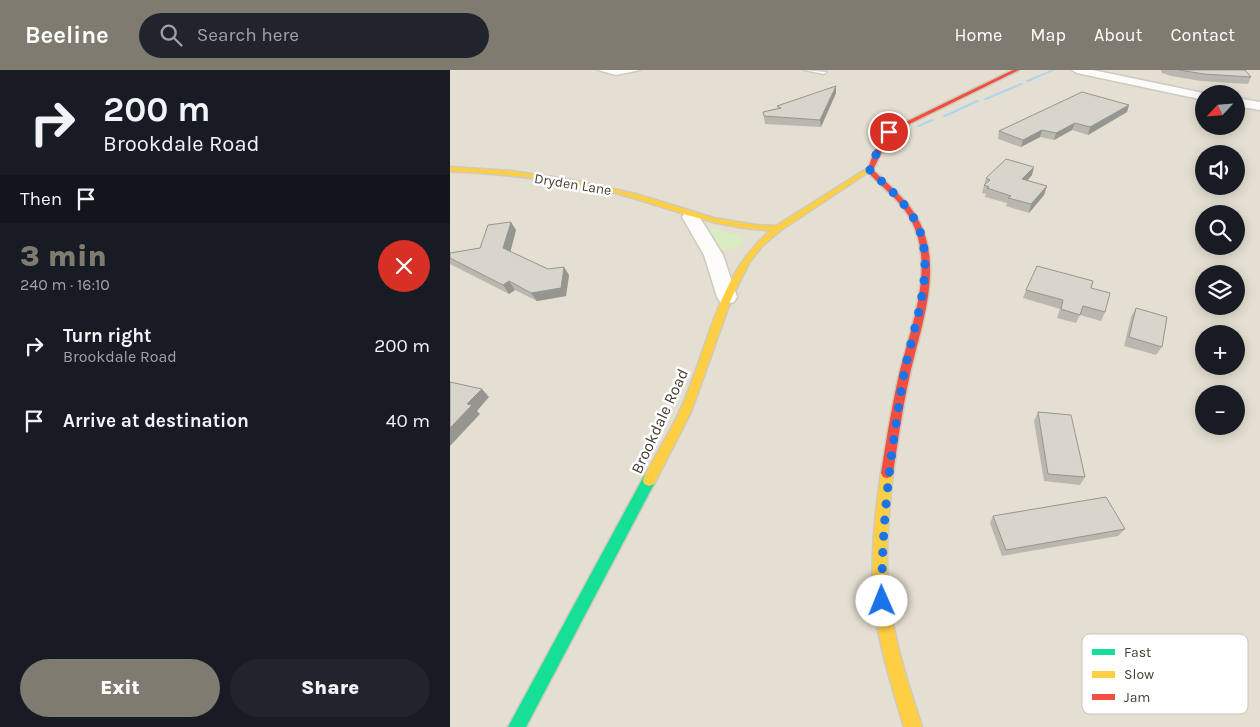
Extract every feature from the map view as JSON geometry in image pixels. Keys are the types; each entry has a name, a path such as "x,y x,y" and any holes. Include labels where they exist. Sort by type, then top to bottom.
{"street":[{"path":"913,727 892,661 882,601 881,558 889,464 908,351 924,282 923,242 914,219 902,202 870,170 877,152 889,132 1017,70"},
{"path":"1076,70 1195,94"},
{"path":"1245,104 1260,106"},
{"name":"Dryden Lane","path":"450,169 600,187 666,206 691,217 741,229 778,228"},
{"name":"Brookdale Road","path":"517,727 685,412 727,297 745,262 759,244 778,228 870,170"},
{"path":"691,217 704,236 721,268 727,297"}],"lane":[{"path":"601,70 616,73 637,70"},
{"path":"806,70 824,72"}],"shaded area":[{"path":"450,70 1260,70 1260,727 450,727"}],"green space":[{"path":"712,228 743,237 743,242 736,248 722,250 706,231"}],"building":[{"path":"1179,70 1245,70 1251,77 1204,74"},
{"path":"836,86 820,120 764,116 763,112 781,108 777,106"},
{"path":"1082,92 1129,105 1090,127 1075,123 1056,133 1042,130 1023,140 999,131"},
{"path":"1006,159 1034,167 1022,179 1047,186 1031,204 1008,198 1011,196 987,188 989,187 984,185 990,180 986,178"},
{"path":"511,222 503,248 548,269 564,267 561,288 531,293 509,281 503,285 450,258 450,253 480,248 488,225"},
{"path":"1037,266 1093,281 1091,288 1110,293 1105,312 1083,306 1080,315 1061,309 1063,300 1026,290"},
{"path":"1136,308 1167,317 1162,347 1129,337"},
{"path":"450,382 482,389 467,404 472,405 450,428"},
{"path":"1038,412 1071,415 1085,477 1048,474"},
{"path":"1106,497 1125,529 1006,550 993,516"}],"waterway":[{"path":"1027,81 1054,70"},
{"path":"985,99 1022,84"},
{"path":"944,116 978,101"},
{"path":"918,126 933,120"}],"traffic: fast":[{"path":"517,727 649,480"}],"traffic: slow":[{"path":"649,480 685,412 727,297 745,262 759,244 778,228 871,168"},
{"path":"450,169 552,178 612,190 713,221 755,228 778,228"},
{"path":"887,473 880,538 882,604 891,651 913,727"}],"traffic: jam":[{"path":"871,168 877,152 889,132 1017,70"},
{"path":"870,171 906,206 911,214 920,232 924,248 925,265 922,300 900,393 887,473"}],"route":[{"path":"882,601 881,558 889,464 908,351 924,282 923,242 914,219 902,202 870,170 877,152 889,132"}]}
